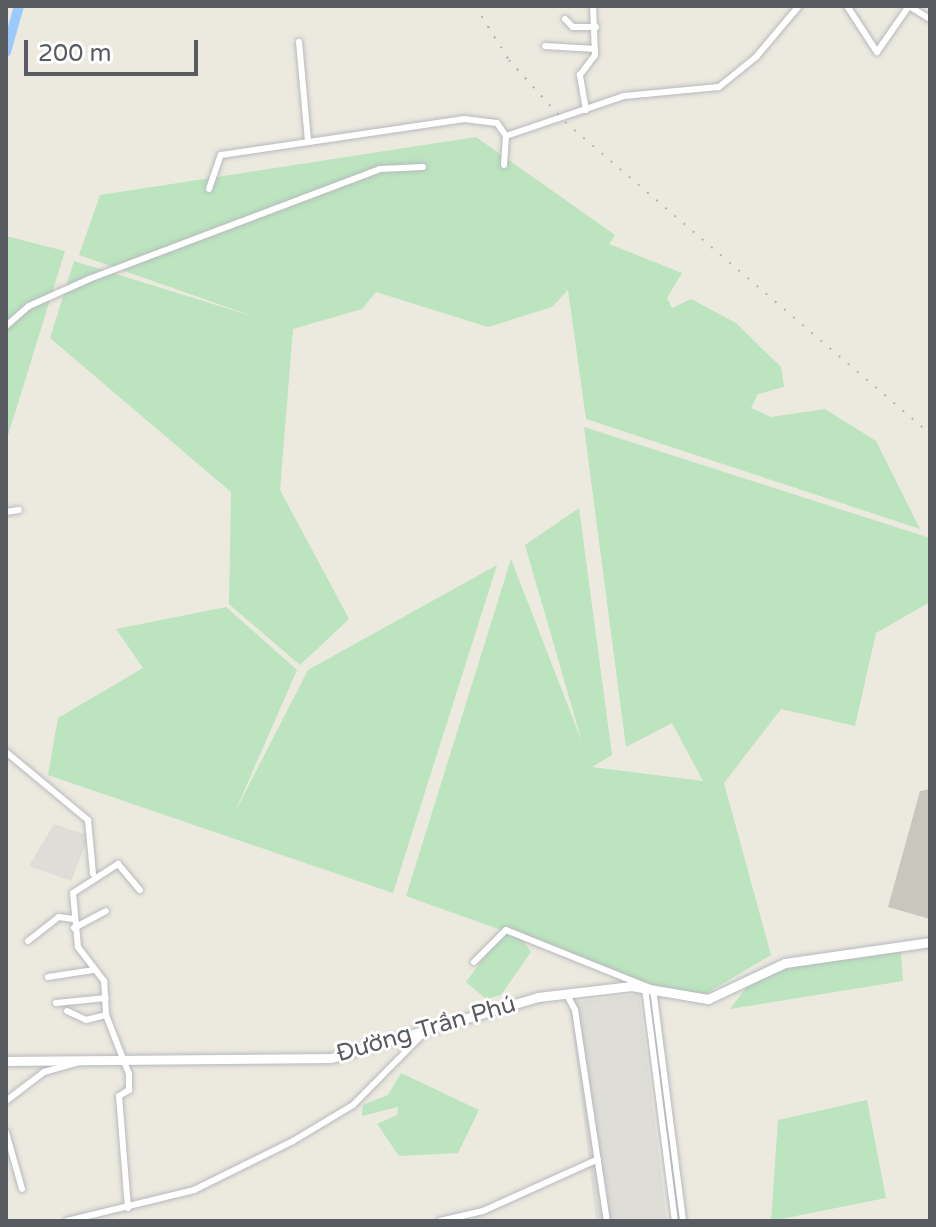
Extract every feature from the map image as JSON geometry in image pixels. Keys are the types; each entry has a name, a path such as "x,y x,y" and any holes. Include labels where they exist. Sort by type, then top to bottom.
{"main road":[{"name":"Đường Trần Phú","path":"6,1061 331,1058 429,1028 566,993 649,988 708,999 785,963 930,942"}],"street":[{"path":"586,110 580,75 595,49 593,6"},
{"path":"506,136 624,96 719,87 756,57 799,6"},
{"path":"847,6 877,52 909,6 930,19"},
{"path":"565,19 573,27 596,27"},
{"path":"299,42 308,141"},
{"path":"545,46 595,49"},
{"path":"209,189 217,156 487,118 506,136"},
{"path":"504,165 506,136"},
{"path":"6,326 29,306 89,279 380,169 423,167"},
{"path":"6,512 19,510"},
{"path":"6,752 88,820 93,874"},
{"path":"128,1208 119,1096 129,1090 124,1060 106,1015 106,998 74,924 75,887 93,874 122,865 140,890"},
{"path":"28,941 59,917 74,924 106,911"},
{"path":"474,962 506,930 649,988"},
{"path":"48,977 94,970"},
{"path":"649,988 675,1221"},
{"path":"649,988 683,1221"},
{"path":"566,993 607,1221"},
{"path":"56,1003 106,998"},
{"path":"67,1011 86,1020 106,1015"},
{"path":"67,1221 194,1190 353,1105 429,1028"},
{"path":"6,1101 44,1072 83,1061"},
{"path":"6,1132 22,1189"},
{"path":"440,1221 483,1211 598,1159"}],"shaded area":[{"path":"54,824 89,836 71,881 29,866"},
{"path":"639,994 667,1221 596,1221 570,1003"}],"green space":[{"path":"476,137 615,235 609,244 682,273 667,298 672,308 691,299 736,323 781,367 784,387 758,394 751,408 771,417 825,409 876,441 920,529 586,419 568,290 552,307 488,327 376,292 362,309 293,329 280,490 349,619 300,665 229,604 231,492 50,338 74,261 255,317 79,255 100,195"},
{"path":"6,236 65,251 6,442"},
{"path":"584,427 930,538 930,602 876,633 855,726 781,709 724,783 771,955 695,1000 520,937 531,952 501,995 486,999 466,982 504,931 406,896 511,559 582,742 525,545 579,508 612,755 592,767 703,781 672,723 626,747"},
{"path":"497,565 393,893 48,775 58,718 143,668 116,629 226,607 297,670 234,814 308,670"},
{"path":"901,952 903,981 730,1009 759,971"},
{"path":"401,1073 479,1110 458,1153 399,1156 377,1124 397,1115 398,1107 362,1116 363,1105 388,1095"},
{"path":"867,1100 886,1198 771,1221 778,1120"}],"building":[{"path":"930,789 930,919 888,907 920,791"}],"waterway":[{"path":"6,52 19,6"}],"railway":[{"path":"475,6 509,60 565,122 930,434"}]}
